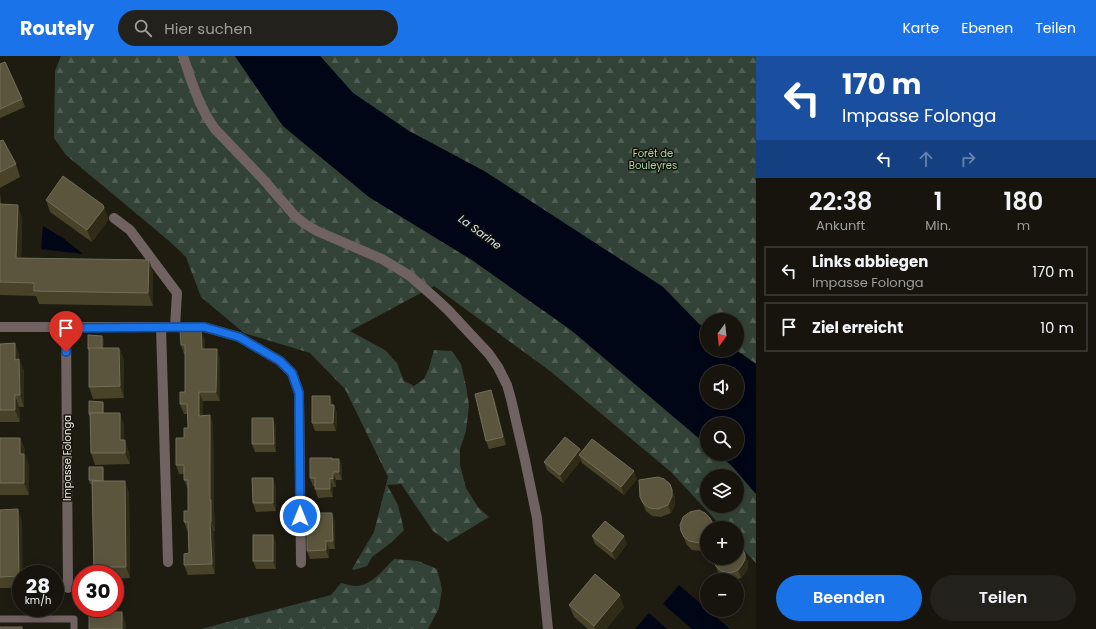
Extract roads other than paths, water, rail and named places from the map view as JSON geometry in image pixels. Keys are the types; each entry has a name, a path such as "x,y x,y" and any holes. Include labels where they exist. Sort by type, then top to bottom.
{"street":[{"path":"183,56 199,100 207,117 215,129 262,178 295,216 305,224 382,259 410,276 423,286 448,310 489,354 498,367 507,385 511,399 537,518 548,629"},
{"path":"114,218 130,230 177,293 175,327"},
{"path":"0,327 204,327 239,337 280,361 292,373 299,393 300,563"},
{"path":"161,327 168,562"},
{"name":"Impasse Folonga","path":"66,328 68,588"}],"lane":[{"path":"0,619 74,619 74,629"}],"water":[{"name":"La Sarine","path":"235,56 320,56 353,93 409,131 484,171 663,287 700,325 700,357 744,357 744,356 756,364 756,494 744,480 744,469 735,469 726,461 744,461 744,417 700,417 700,439 571,330 472,260 369,197 283,126"},
{"path":"43,226 63,238 83,254 41,249"},
{"path":"679,585 700,603 700,617 716,617 730,629 692,629 663,604"},
{"path":"649,613 667,629 635,629"}],"park label":[{"name":"Forêt de Bouleyres","path":"653,158"}]}
